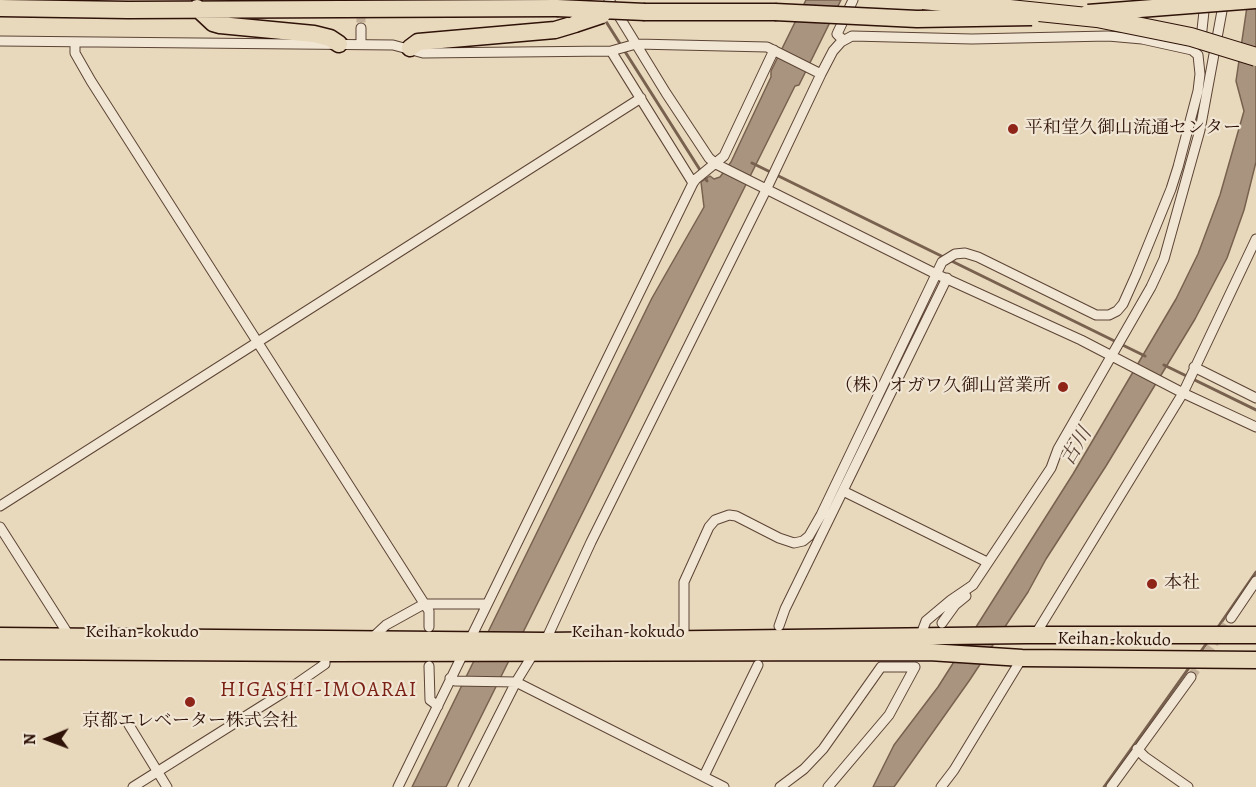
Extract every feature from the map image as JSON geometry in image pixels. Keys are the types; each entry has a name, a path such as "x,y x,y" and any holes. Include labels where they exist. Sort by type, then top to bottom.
{"highway":[{"path":"923,0 1097,18 1191,37 1256,57"},
{"path":"1029,0 1099,7 1161,18 1256,45"},
{"path":"1,8 128,10 556,8 639,12 776,12 861,18 994,19 1256,0"},
{"path":"197,8 213,23 220,26 314,34 330,38 339,44"},
{"path":"410,48 418,42 555,30 597,16 639,12"},
{"name":"Keihan-kokudo","path":"534,646 684,639 920,637 940,630 1031,634 1256,635"},
{"name":"Keihan-kokudo","path":"0,636 370,639 469,646"},
{"name":"Keihan-kokudo","path":"0,651 325,653 469,646 534,646 870,653 929,652 1018,658 1256,660"}],"street":[{"path":"609,0 633,44 716,166 1256,427"},
{"path":"843,40 837,33 853,0"},
{"path":"1007,0 1007,38"},
{"path":"1192,50 1200,41 1206,0"},
{"path":"940,630 956,605 969,593 987,562 1051,468 1058,448 1114,357 1164,259 1200,130 1224,0"},
{"path":"361,28 361,44"},
{"path":"464,787 513,681 591,542 766,190 821,74 833,51 843,40 852,36 972,39 1108,36 1153,41 1192,50 1198,55 1200,74 1198,91 1175,178 1136,275 1123,304 1117,311 1109,315 1096,315 978,257 965,253 955,254 942,261 809,536 794,543 736,516 729,515 715,520 709,527 684,582 684,639"},
{"path":"0,41 361,44 393,45 423,53 613,50 633,44 767,47 821,74"},
{"path":"1200,41 1214,62"},
{"path":"75,42 75,53 92,81 429,611 429,627"},
{"path":"613,50 694,181"},
{"path":"398,787 469,646 486,604 694,181 716,166 724,156 775,51"},
{"path":"0,506 641,98"},
{"path":"1031,634 1194,368 1256,239"},
{"path":"779,626 785,609 947,278"},
{"path":"1194,368 1256,398"},
{"path":"843,491 987,562"},
{"path":"0,527 70,637"},
{"path":"1231,618 1256,581"},
{"path":"920,637 926,621 973,585"},
{"path":"1236,635 1234,624 1247,594"},
{"path":"370,639 386,625 424,604 486,604"},
{"path":"133,787 325,664 325,653"},
{"path":"870,653 881,667"},
{"path":"941,787 954,771 1018,658"},
{"path":"704,776 758,665"},
{"path":"429,666 430,700 438,706"},
{"path":"828,787 889,715 915,667 881,667"},
{"path":"780,787 804,769 823,749 881,667"},
{"path":"884,720 884,712 911,670"},
{"path":"1111,787 1191,677"},
{"path":"452,680 513,681 724,787"},
{"path":"129,725 167,787"},
{"path":"1137,749 1145,758 1188,787"}],"shaded area":[{"path":"806,0 841,0 799,85 795,86 446,787 412,787 652,298 704,207 701,182 710,176 714,179 720,177 731,162 771,77 771,71"},
{"path":"1248,0 1256,0 1256,162 1244,210 1227,258 1195,319 1106,466 1046,559 1028,592 969,681 894,787 873,787 894,745 938,687 1073,474 1176,299 1198,254 1220,195 1244,111 1236,81"}],"waterway":[{"path":"605,20 707,181"},
{"path":"752,163 1145,356"},
{"path":"1164,365 1256,410"},
{"path":"1216,630 1256,572"},
{"path":"1199,654 1209,640"},
{"path":"1104,787 1191,665"}],"tunnel":[{"path":"361,0 361,28"},
{"path":"1191,677 1231,618"}],"place":[{"name":"平和堂久御山流通センター","path":"1013,129"},
{"name":"（株）オガワ久御山営業所","path":"1063,387"},
{"name":"本社","path":"1152,584"},
{"name":"京都エレベーター株式会社","path":"190,702"}],"district":[{"name":"HIGASHI-IMOARAI","path":"319,691"}],"water label":[{"name":"古川","path":"1077,447"}]}
